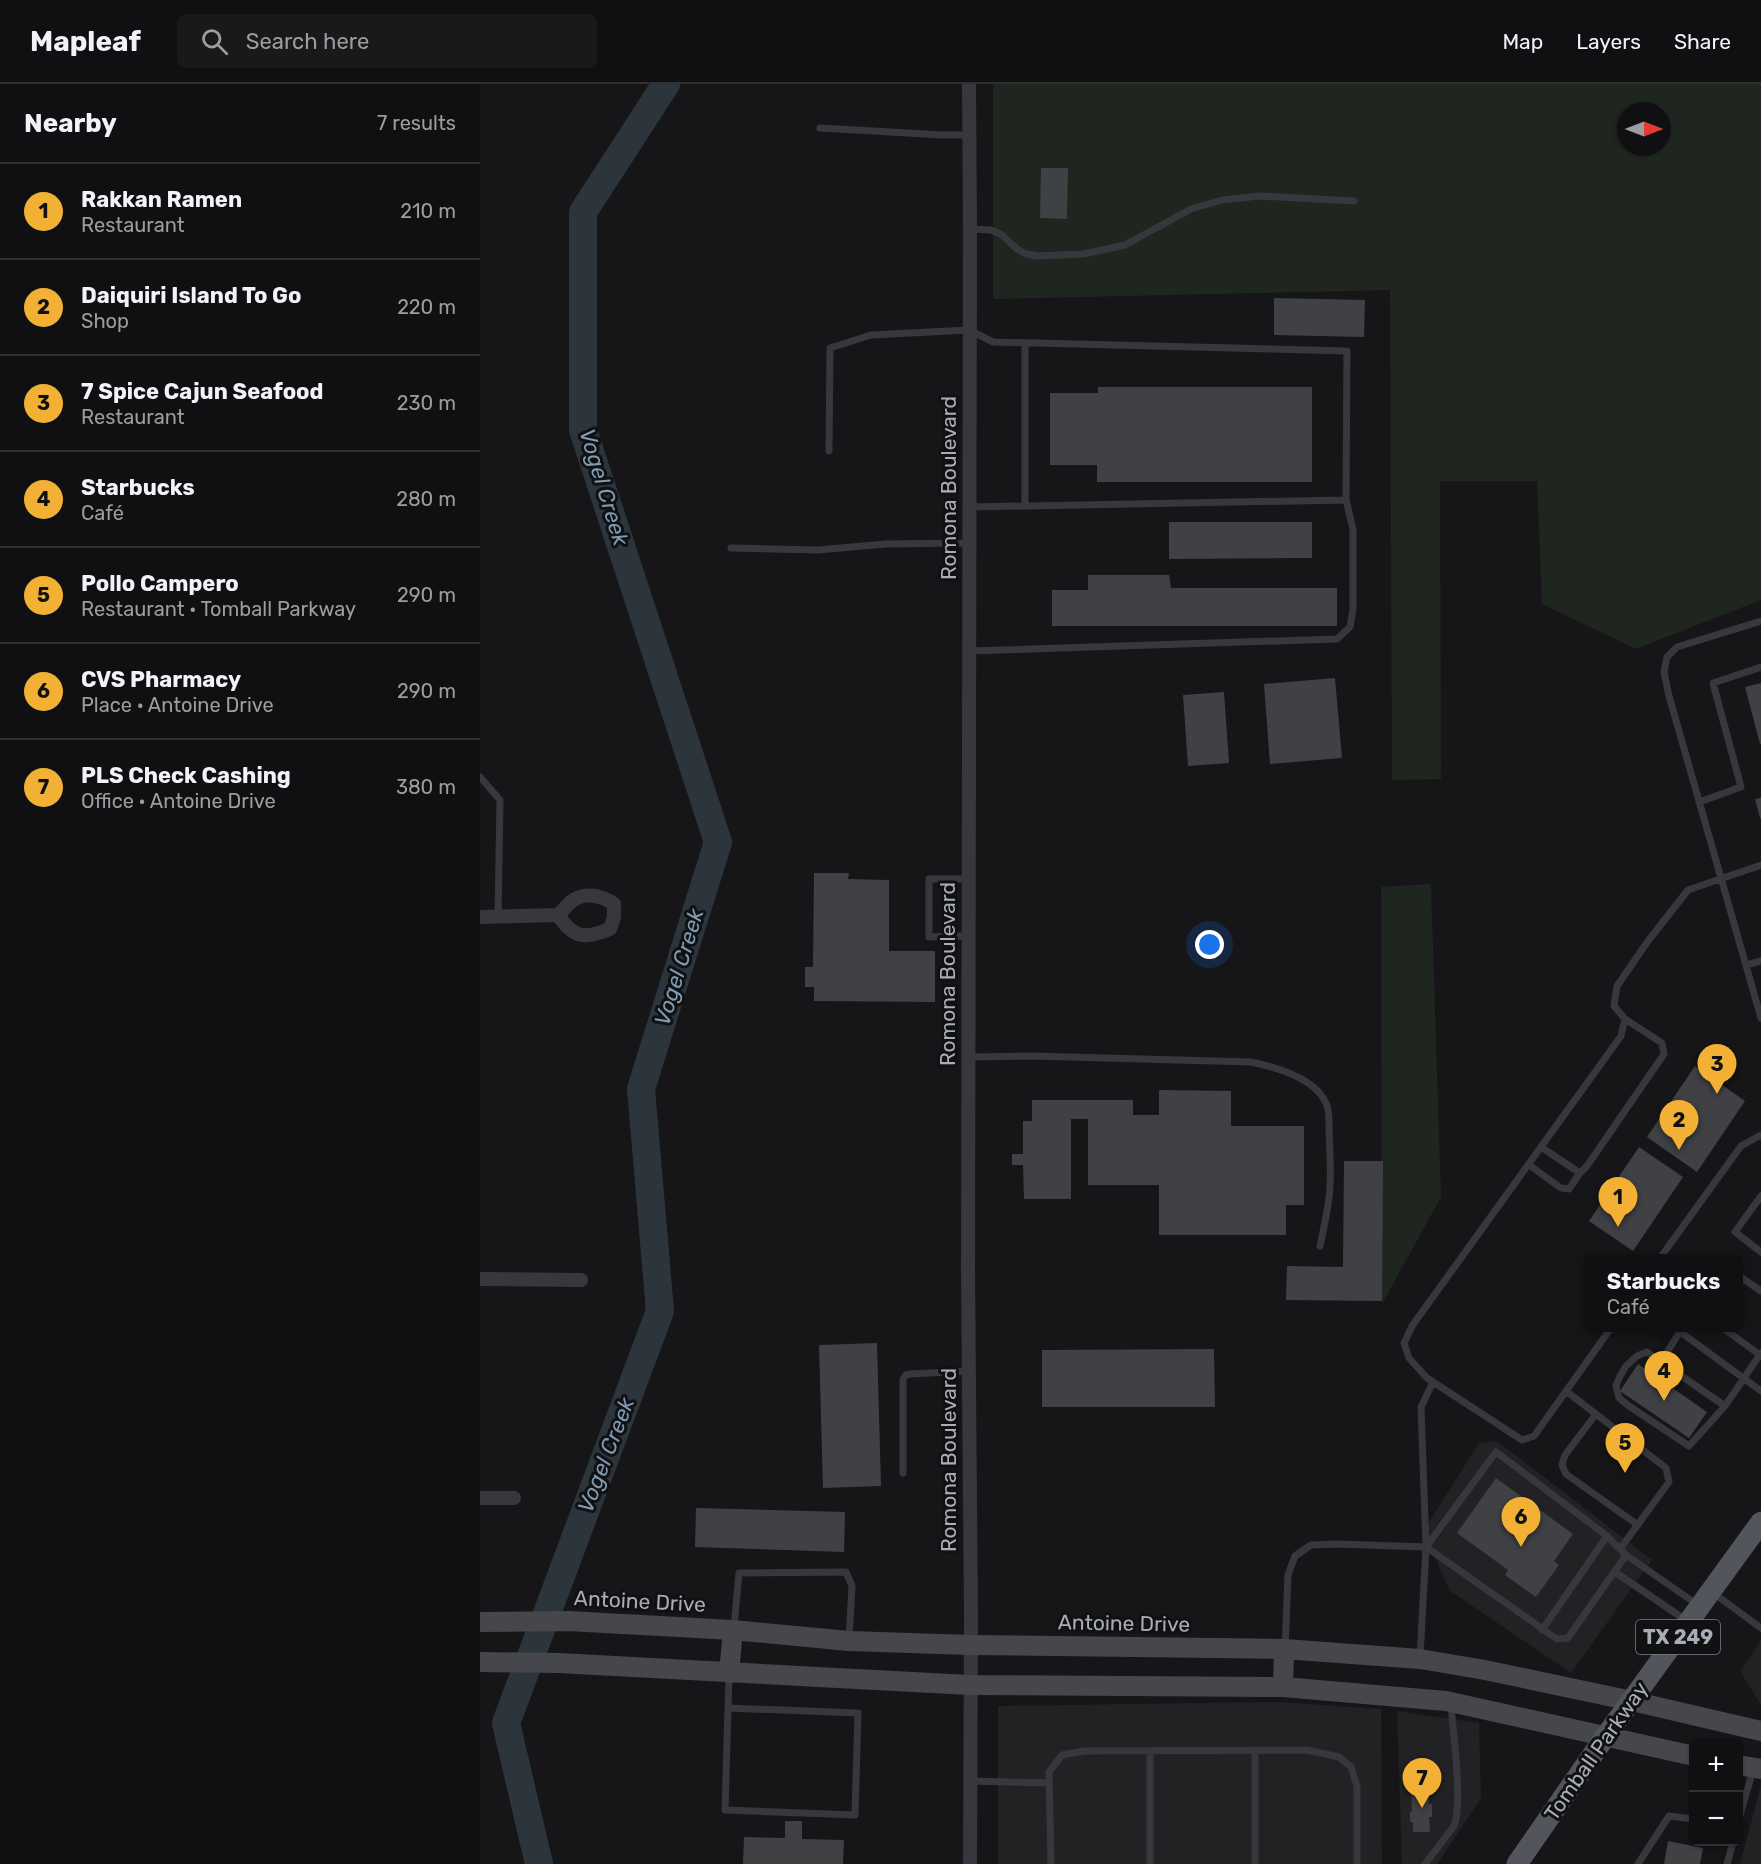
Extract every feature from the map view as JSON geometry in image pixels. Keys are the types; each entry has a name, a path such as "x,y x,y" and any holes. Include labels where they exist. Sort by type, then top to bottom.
{"main road":[{"name":"Tomball Parkway","path":"1517,1864 1605,1737 1761,1522"},
{"name":"Antoine Drive","path":"480,1622 568,1621 733,1630 849,1641 1284,1649 1420,1659 1485,1670 1632,1701 1761,1731"},
{"path":"729,1673 733,1630"},
{"path":"1283,1687 1284,1649"},
{"path":"485,1662 558,1663 970,1685 1283,1687 1451,1702 1689,1755"}],"street":[{"name":"Romona Boulevard","path":"969,84 970,1864"},
{"path":"480,917 558,915"},
{"path":"480,1279 581,1280"},
{"path":"480,1498 514,1498"}],"lane":[{"path":"820,128 969,135"},
{"path":"970,229 991,230 1026,254 1037,256 1084,254 1125,245 1191,209 1222,200 1259,196 1354,201"},
{"path":"829,450 830,348 871,335 969,330 993,342 1347,351 1346,500 1353,529 1353,609 1350,627 1337,639 968,651"},
{"path":"1025,343 1025,506"},
{"path":"969,507 1346,500"},
{"path":"731,548 818,550 886,544 968,543"},
{"path":"1761,621 1677,647 1667,657 1664,672 1761,1018"},
{"path":"1699,802 1741,788 1713,683 1761,667"},
{"path":"480,777 500,800 498,916"},
{"path":"1528,1165 1561,1188 1569,1189 1587,1166 1664,1054 1662,1042 1625,1019 1614,1006 1617,986 1648,941 1688,890 1761,865"},
{"path":"968,879 928,879 929,937 968,936"},
{"path":"1746,965 1761,961"},
{"path":"1608,1332 1534,1436 1522,1440 1427,1378 1409,1358 1404,1343 1412,1326 1621,1036 1625,1019"},
{"path":"968,1057 1034,1056 1251,1062 1275,1067 1294,1076 1312,1086 1326,1102 1329,1114 1329,1203 1320,1246"},
{"path":"1663,1254 1741,1146 1761,1135"},
{"path":"1541,1147 1580,1173"},
{"path":"1761,1196 1735,1232 1761,1252"},
{"path":"1743,1279 1761,1291"},
{"path":"1661,1362 1677,1332"},
{"path":"1683,1332 1761,1390"},
{"path":"1725,1406 1647,1352 1636,1356 1626,1366 1616,1386 1619,1398 1689,1446 1725,1406 1760,1354 1729,1332"},
{"path":"903,1473 903,1379 910,1374 968,1371"},
{"path":"1420,1659 1426,1547 1421,1407 1433,1382"},
{"path":"1284,1649 1288,1575 1295,1556 1311,1545 1336,1544 1426,1547 1542,1630 1557,1639 1568,1638 1615,1572 1638,1525 1669,1482 1666,1468 1566,1391"},
{"path":"1596,1414 1565,1455 1562,1465 1566,1474 1638,1525"},
{"path":"1426,1547 1496,1452 1607,1536 1623,1552 1700,1607"},
{"path":"1542,1630 1607,1536"},
{"path":"733,1630 740,1573 846,1572 852,1586 849,1641"},
{"path":"1615,1572 1700,1607 1761,1628"},
{"path":"728,1708 858,1713 855,1815 725,1810 729,1673"},
{"path":"1425,1864 1454,1826 1456,1820 1457,1794 1451,1702"},
{"path":"1255,1750 1255,1864"},
{"path":"1051,1864 1049,1772 1062,1755 1084,1751 1306,1750 1339,1757 1351,1767 1357,1786 1357,1864"},
{"path":"1150,1751 1150,1864"},
{"path":"1743,1801 1751,1767"},
{"path":"970,1781 1049,1783"},
{"path":"1638,1864 1669,1816 1689,1818"},
{"path":"1727,1864 1732,1846"}],"shaded area":[{"path":"993,84 1761,84 1761,600 1636,649 1542,604 1537,481 1440,481 1441,779 1392,780 1390,290 993,299"},
{"path":"1431,884 1441,1197 1382,1304 1381,887"},
{"path":"1497,1441 1652,1560 1571,1673 1449,1590 1424,1530 1479,1443"},
{"path":"1761,1640 1761,1703 1740,1671"},
{"path":"1279,1702 1381,1709 1382,1864 998,1864 998,1706"},
{"path":"1397,1711 1479,1723 1481,1798 1437,1864 1402,1864"},
{"path":"1761,1785 1761,1864 1740,1864"}],"building":[{"path":"1041,168 1068,168 1067,219 1040,218"},
{"path":"1274,298 1365,300 1364,337 1274,335"},
{"path":"1098,387 1312,387 1312,482 1097,482 1097,465 1050,465 1050,393 1098,393"},
{"path":"1169,522 1312,522 1312,558 1169,559"},
{"path":"1088,575 1169,575 1171,588 1337,588 1337,626 1052,626 1052,590 1088,590"},
{"path":"1335,678 1342,758 1270,764 1264,684"},
{"path":"1761,683 1761,744 1760,744 1745,687"},
{"path":"1224,692 1229,763 1188,766 1183,695"},
{"path":"1761,798 1761,818 1760,818 1755,799"},
{"path":"814,873 849,873 848,879 889,880 889,951 935,951 935,1002 814,1001 814,987 805,987 805,967 813,967"},
{"path":"1695,1066 1745,1101 1697,1172 1647,1137"},
{"path":"1159,1090 1231,1091 1231,1126 1304,1126 1304,1205 1286,1205 1286,1235 1159,1235 1159,1185 1088,1185 1088,1119 1071,1119 1071,1199 1024,1199 1023,1165 1012,1165 1012,1154 1023,1154 1023,1121 1032,1121 1032,1100 1133,1100 1133,1115 1159,1115"},
{"path":"1639,1147 1683,1177 1633,1251 1589,1221"},
{"path":"1344,1161 1383,1161 1382,1301 1286,1300 1287,1266 1343,1267"},
{"path":"877,1343 881,1486 823,1488 819,1345"},
{"path":"1214,1349 1215,1407 1042,1407 1042,1350"},
{"path":"1638,1364 1707,1412 1689,1438 1620,1391"},
{"path":"1496,1478 1573,1534 1554,1561 1559,1565 1536,1597 1505,1575 1508,1570 1457,1533"},
{"path":"696,1508 845,1512 844,1552 695,1547"},
{"path":"1411,1782 1428,1782 1429,1804 1432,1804 1432,1817 1429,1817 1430,1832 1413,1832 1413,1822 1410,1822"},
{"path":"785,1821 802,1821 802,1839 844,1840 843,1864 743,1864 744,1837 785,1838"},
{"path":"1668,1841 1703,1848 1700,1864 1664,1864"}],"waterway":[{"name":"Vogel Creek","path":"539,1864 506,1723 660,1311 641,1089 718,842 583,430 583,212 666,84"}],"place":[{"name":"7 Spice Cajun Seafood","path":"1717,1094"},
{"name":"Daiquiri Island To Go","path":"1679,1150"},
{"name":"Rakkan Ramen","path":"1618,1227"},
{"name":"Starbucks","path":"1664,1401"},
{"name":"Pollo Campero","path":"1625,1473"},
{"name":"CVS Pharmacy","path":"1521,1547"},
{"name":"PLS Check Cashing","path":"1422,1808"}]}
